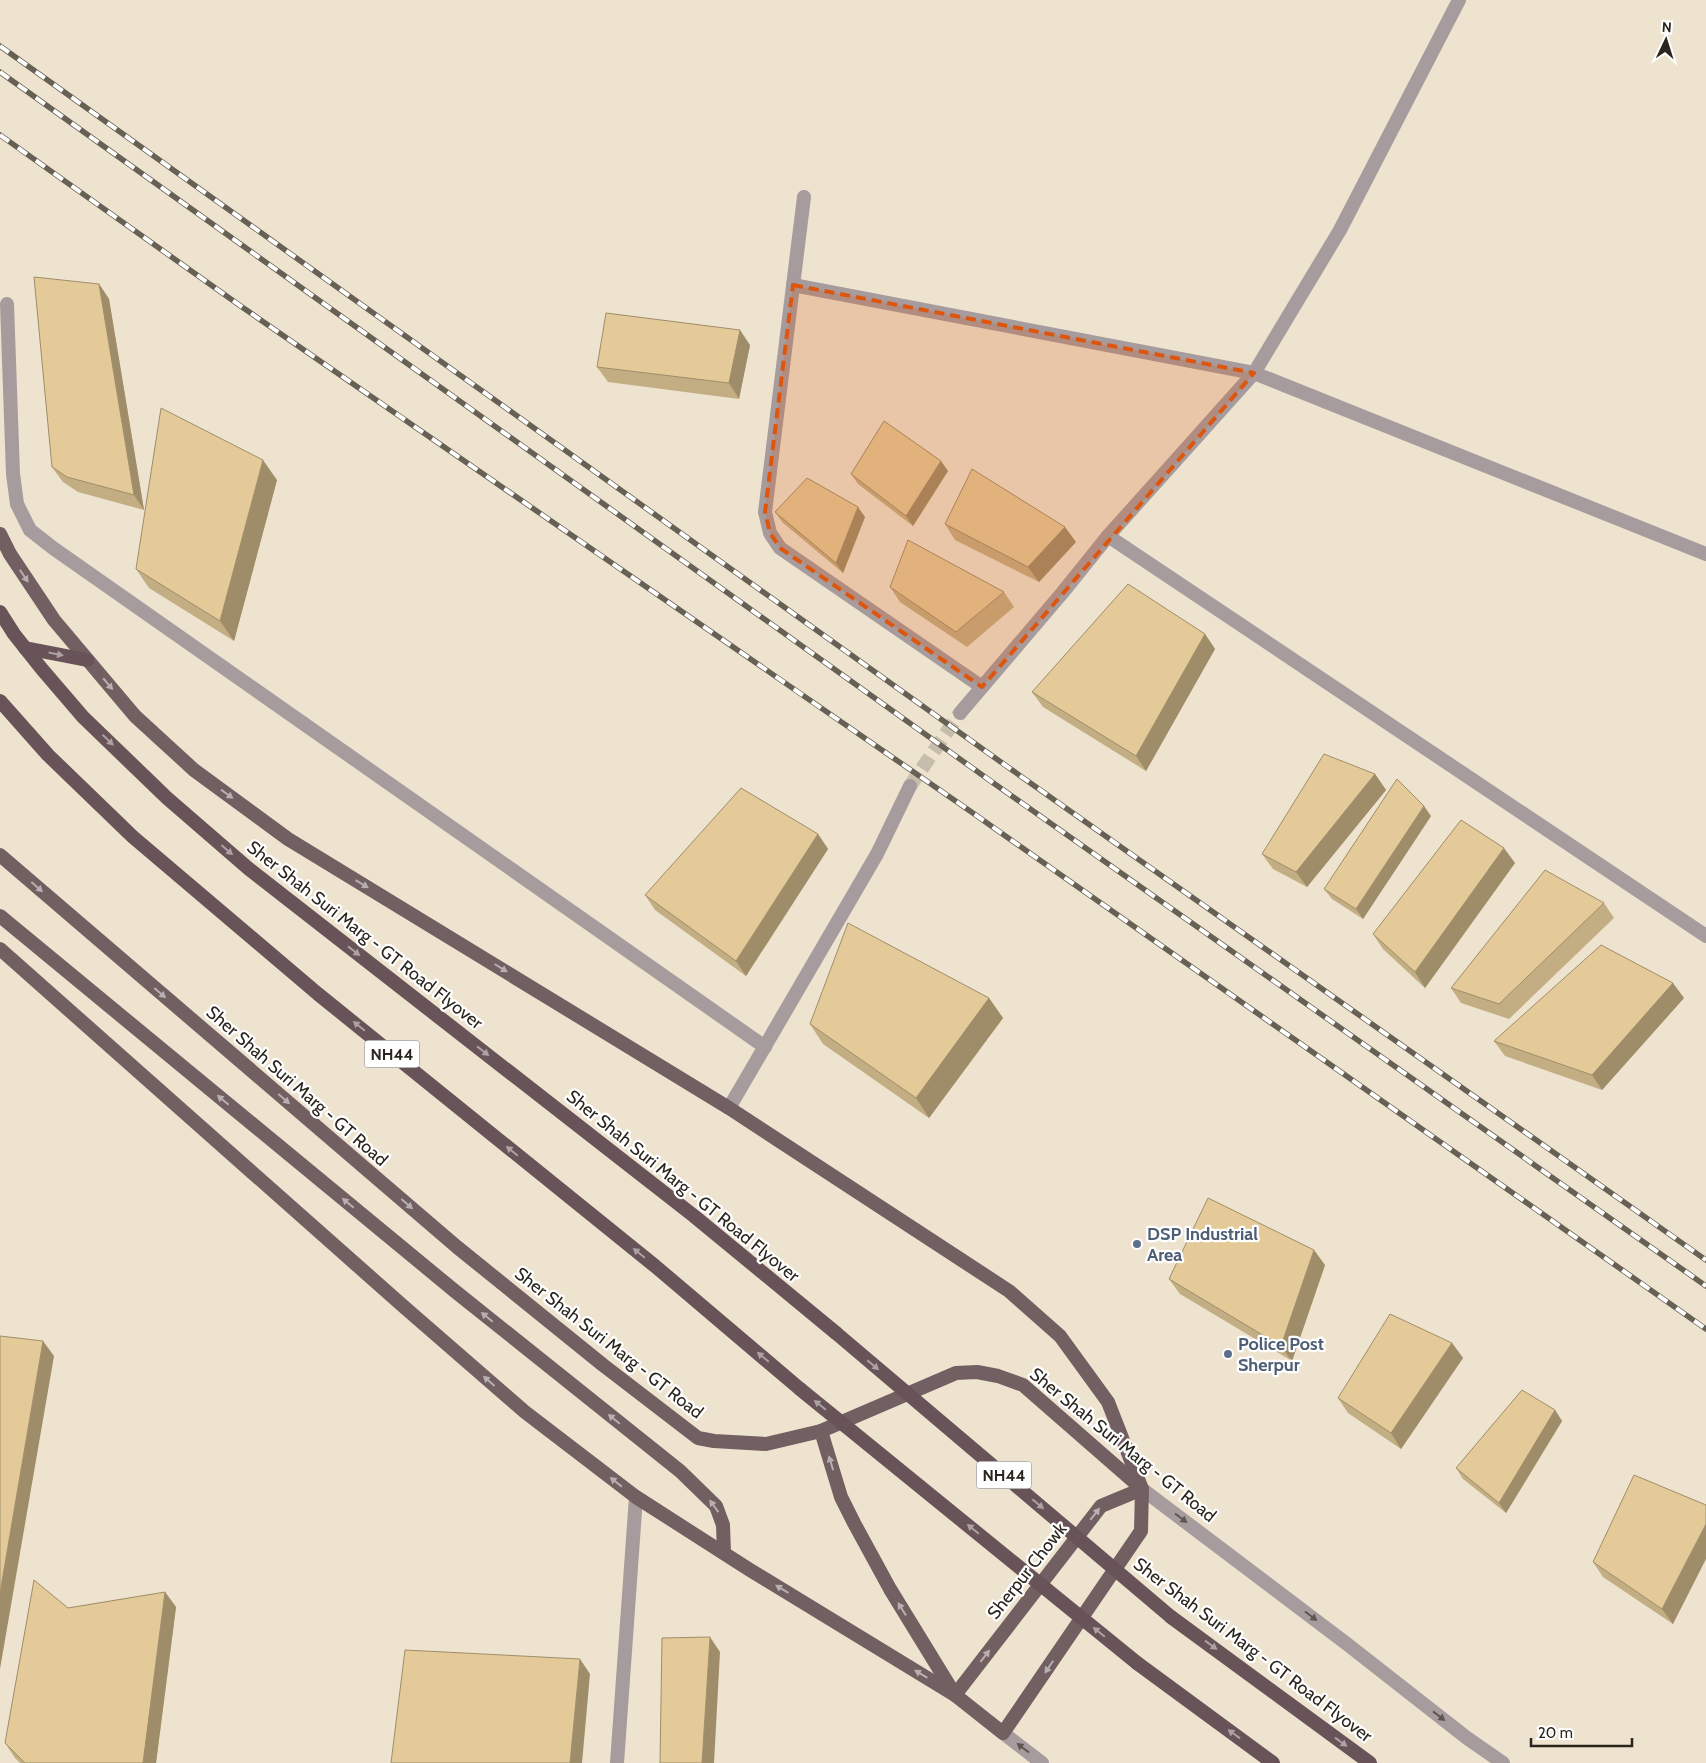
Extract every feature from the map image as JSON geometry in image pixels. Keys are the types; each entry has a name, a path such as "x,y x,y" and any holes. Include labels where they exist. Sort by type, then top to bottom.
{"highway":[{"name":"Sher Shah Suri Marg - GT Road Flyover","path":"0,612 25,648 84,717 167,798 249,870 694,1216 1171,1616 1370,1763"},
{"path":"25,648 88,660"},
{"name":"NH44","path":"0,701 48,755 133,837 318,994 647,1260 800,1389 1137,1663 1273,1763"}],"main road":[{"path":"0,534 10,554 54,620 135,716 194,770 288,839 729,1108 1009,1291 1060,1336 1108,1402 1142,1489 1141,1531 1003,1733 955,1695 636,1497 525,1412 0,949"},
{"name":"Sher Shah Suri Marg - GT Road","path":"0,855 457,1247 698,1438 714,1441 766,1444 822,1432 956,1373 977,1372 998,1376 1022,1385 1142,1489"},
{"path":"0,916 456,1292 680,1471 716,1506 723,1525 724,1553"},
{"path":"822,1432 842,1497 854,1523 890,1589 955,1695"},
{"name":"Sherpur Chowk","path":"955,1695 1101,1506 1142,1489"}],"street":[{"path":"960,713 1108,536 1254,373 1340,230 1459,0"},
{"path":"804,197 765,512 770,533 780,548 982,687"},
{"path":"793,285 1254,373 1706,554"},
{"path":"7,304 13,474 17,504 30,530 765,1047"},
{"path":"1108,536 1706,936"},
{"path":"729,1108 877,854 910,786"},
{"name":"Sher Shah Suri Marg - GT Road","path":"1142,1489 1502,1763"},
{"path":"618,1763 636,1497"},
{"path":"1003,1733 1042,1763"}],"highlighted area":[{"path":"793,285 1254,373 982,687 780,548 770,533 765,512"}],"building":[{"path":"34,277 99,284 134,495 67,477 52,467"},
{"path":"606,313 740,330 729,383 597,367"},
{"path":"161,408 263,460 220,621 136,569"},
{"path":"884,421 941,461 906,516 851,474"},
{"path":"972,469 1065,527 1028,567 945,524"},
{"path":"807,478 858,507 836,563 775,512"},
{"path":"908,540 1004,592 956,632 890,587"},
{"path":"1128,584 1205,634 1136,756 1032,692"},
{"path":"1324,754 1375,774 1296,872 1262,854"},
{"path":"1397,779 1424,806 1356,909 1324,889"},
{"path":"741,788 818,834 736,961 645,895"},
{"path":"1461,820 1504,848 1415,972 1373,934"},
{"path":"1545,870 1604,903 1499,1004 1451,988"},
{"path":"848,923 989,998 916,1098 810,1024"},
{"path":"1601,945 1673,983 1592,1075 1494,1041"},
{"path":"1208,1198 1314,1250 1281,1346 1169,1279"},
{"path":"1390,1314 1452,1343 1391,1433 1338,1398"},
{"path":"0,1336 43,1341 0,1593"},
{"path":"1522,1390 1555,1410 1499,1503 1456,1468"},
{"path":"1634,1475 1706,1505 1706,1524 1662,1609 1593,1562"},
{"path":"34,1580 68,1608 165,1592 143,1763 25,1763 5,1743"},
{"path":"710,1637 702,1763 660,1763 662,1638"},
{"path":"405,1650 580,1659 570,1763 391,1763"}],"tunnel":[{"path":"910,786 960,713"}],"railway":[{"path":"0,46 1005,765 1706,1260"},
{"path":"0,72 992,782 1706,1286"},
{"path":"0,135 242,307 970,811 1706,1329"}],"place":[{"name":"DSP Industrial Area","path":"1137,1244"},
{"name":"Police Post Sherpur","path":"1228,1354"}]}
